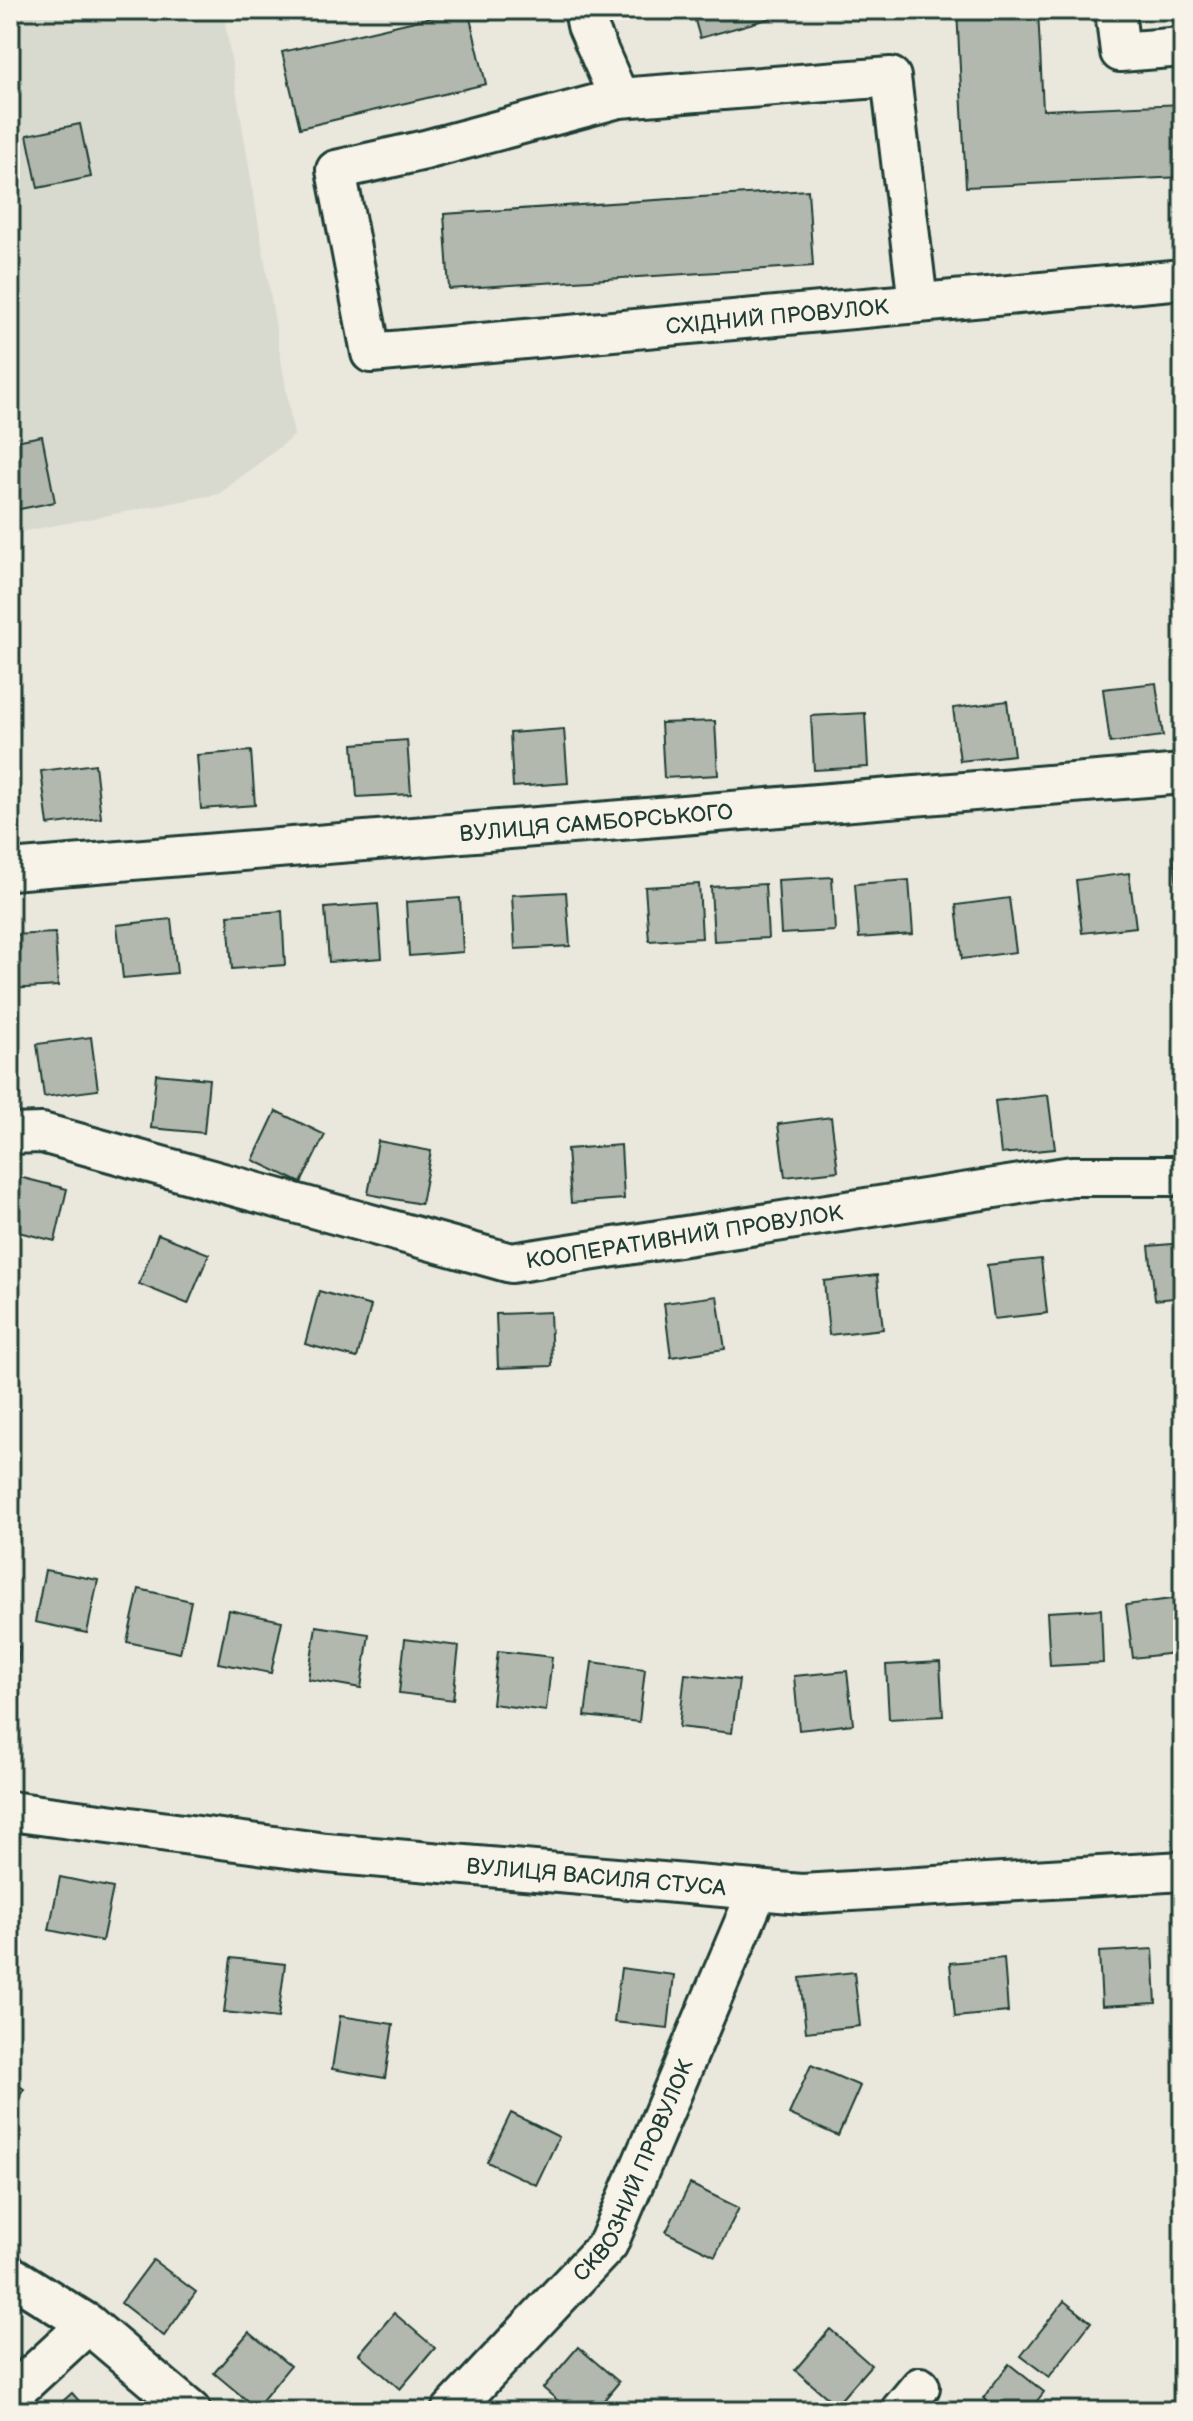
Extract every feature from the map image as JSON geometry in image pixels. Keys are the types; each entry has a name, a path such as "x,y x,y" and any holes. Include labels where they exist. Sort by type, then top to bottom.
{"street":[{"path":"1115,10 1120,52 1183,47"},
{"path":"586,17 619,98 891,77 918,303"},
{"name":"СХІДНИЙ ПРОВУЛОК","path":"619,98 425,150 336,170 371,353 1183,279"},
{"name":"ВУЛИЦЯ САМБОРСЬКОГО","path":"10,870 1183,774"},
{"name":"КООПЕРАТИВНИЙ ПРОВУЛОК","path":"10,1134 42,1133 511,1263 1072,1176 1183,1176"},
{"name":"ВУЛИЦЯ ВАСИЛЯ СТУСА","path":"10,1811 326,1853 802,1894 1183,1871"},
{"name":"СКВОЗНИЙ ПРОВУЛОК","path":"451,2411 608,2244 758,1890"},
{"path":"10,2275 88,2324 191,2411"},
{"path":"10,2396 88,2324"}],"shaded area":[{"path":"10,10 223,10 294,436 219,494 10,534"}],"building":[{"path":"10,10 13,10 17,31 10,32"},
{"path":"468,10 486,84 300,128 282,52"},
{"path":"692,10 800,10 700,38"},
{"path":"957,10 1038,10 1043,110 1183,104 1183,177 966,187"},
{"path":"80,124 91,177 38,188 27,135"},
{"path":"808,190 813,266 449,289 444,214"},
{"path":"42,436 55,502 10,511 10,442"},
{"path":"1156,683 1163,736 1110,743 1103,689"},
{"path":"1007,701 1014,755 960,761 953,708"},
{"path":"865,713 868,767 814,770 811,716"},
{"path":"715,721 718,775 664,778 661,723"},
{"path":"564,729 568,783 513,787 510,733"},
{"path":"407,740 411,794 357,797 353,744"},
{"path":"251,751 255,805 201,809 197,755"},
{"path":"95,764 101,818 48,825 41,771"},
{"path":"1183,854 1183,908 1180,909 1173,855"},
{"path":"1129,873 1136,927 1082,933 1076,880"},
{"path":"832,877 835,931 781,934 778,880"},
{"path":"909,880 913,934 859,938 855,884"},
{"path":"699,884 702,938 649,941 645,887"},
{"path":"765,884 768,938 714,941 711,887"},
{"path":"566,892 570,946 515,949 512,895"},
{"path":"460,898 463,952 409,956 406,902"},
{"path":"1009,898 1016,952 962,959 956,905"},
{"path":"378,904 382,958 329,962 325,908"},
{"path":"282,911 285,965 232,969 228,915"},
{"path":"171,919 177,973 123,978 117,925"},
{"path":"55,933 58,986 10,989 10,935"},
{"path":"91,1037 98,1090 44,1097 37,1044"},
{"path":"156,1074 209,1079 204,1133 151,1128"},
{"path":"1048,1095 1055,1149 1001,1154 995,1101"},
{"path":"276,1111 325,1135 301,1183 253,1160"},
{"path":"831,1117 838,1171 785,1177 778,1124"},
{"path":"378,1141 431,1151 421,1204 368,1194"},
{"path":"621,1145 624,1199 571,1203 567,1149"},
{"path":"15,1176 67,1189 55,1241 10,1230 10,1197"},
{"path":"158,1234 209,1254 188,1304 139,1284"},
{"path":"1183,1243 1183,1297 1155,1300 1149,1246"},
{"path":"1041,1259 1047,1313 994,1319 987,1265"},
{"path":"877,1275 883,1329 829,1335 824,1281"},
{"path":"319,1291 371,1306 357,1358 305,1344"},
{"path":"717,1296 725,1349 671,1357 664,1303"},
{"path":"550,1312 552,1366 498,1368 496,1314"},
{"path":"45,1570 98,1580 87,1633 35,1622"},
{"path":"139,1589 191,1601 180,1653 127,1642"},
{"path":"1179,1598 1183,1652 1133,1658 1126,1605"},
{"path":"1101,1609 1103,1663 1050,1666 1047,1612"},
{"path":"229,1610 282,1621 271,1673 218,1663"},
{"path":"316,1626 369,1634 361,1688 308,1679"},
{"path":"405,1639 459,1646 453,1700 399,1693"},
{"path":"10,1646 20,1647 12,1700 10,1700"},
{"path":"498,1651 552,1657 546,1711 492,1704"},
{"path":"592,1662 645,1669 639,1722 585,1716"},
{"path":"940,1662 943,1716 889,1719 886,1665"},
{"path":"847,1671 853,1724 799,1730 794,1676"},
{"path":"685,1674 739,1680 732,1733 679,1727"},
{"path":"60,1877 113,1888 102,1941 49,1930"},
{"path":"1153,1949 1156,2003 1102,2006 1099,1952"},
{"path":"231,1958 285,1964 278,2018 224,2012"},
{"path":"1004,1958 1008,2012 955,2017 950,1963"},
{"path":"621,1968 674,1975 668,2028 614,2022"},
{"path":"854,1972 860,2026 806,2032 800,1978"},
{"path":"340,2016 393,2024 385,2078 332,2069"},
{"path":"811,2065 860,2086 838,2136 789,2114"},
{"path":"10,2080 24,2089 10,2111"},
{"path":"511,2113 559,2137 536,2185 487,2162"},
{"path":"690,2184 739,2208 715,2256 666,2232"},
{"path":"153,2260 196,2292 164,2336 121,2303"},
{"path":"1064,2301 1091,2322 1049,2377 1021,2356"},
{"path":"394,2313 435,2348 400,2389 359,2354"},
{"path":"830,2329 871,2365 836,2405 795,2370"},
{"path":"249,2332 290,2366 256,2408 214,2373"},
{"path":"578,2347 619,2382 595,2411 570,2411 543,2388"},
{"path":"1009,2364 1044,2392 1029,2411 999,2411 983,2398"},
{"path":"72,2393 88,2411 52,2411"}]}
